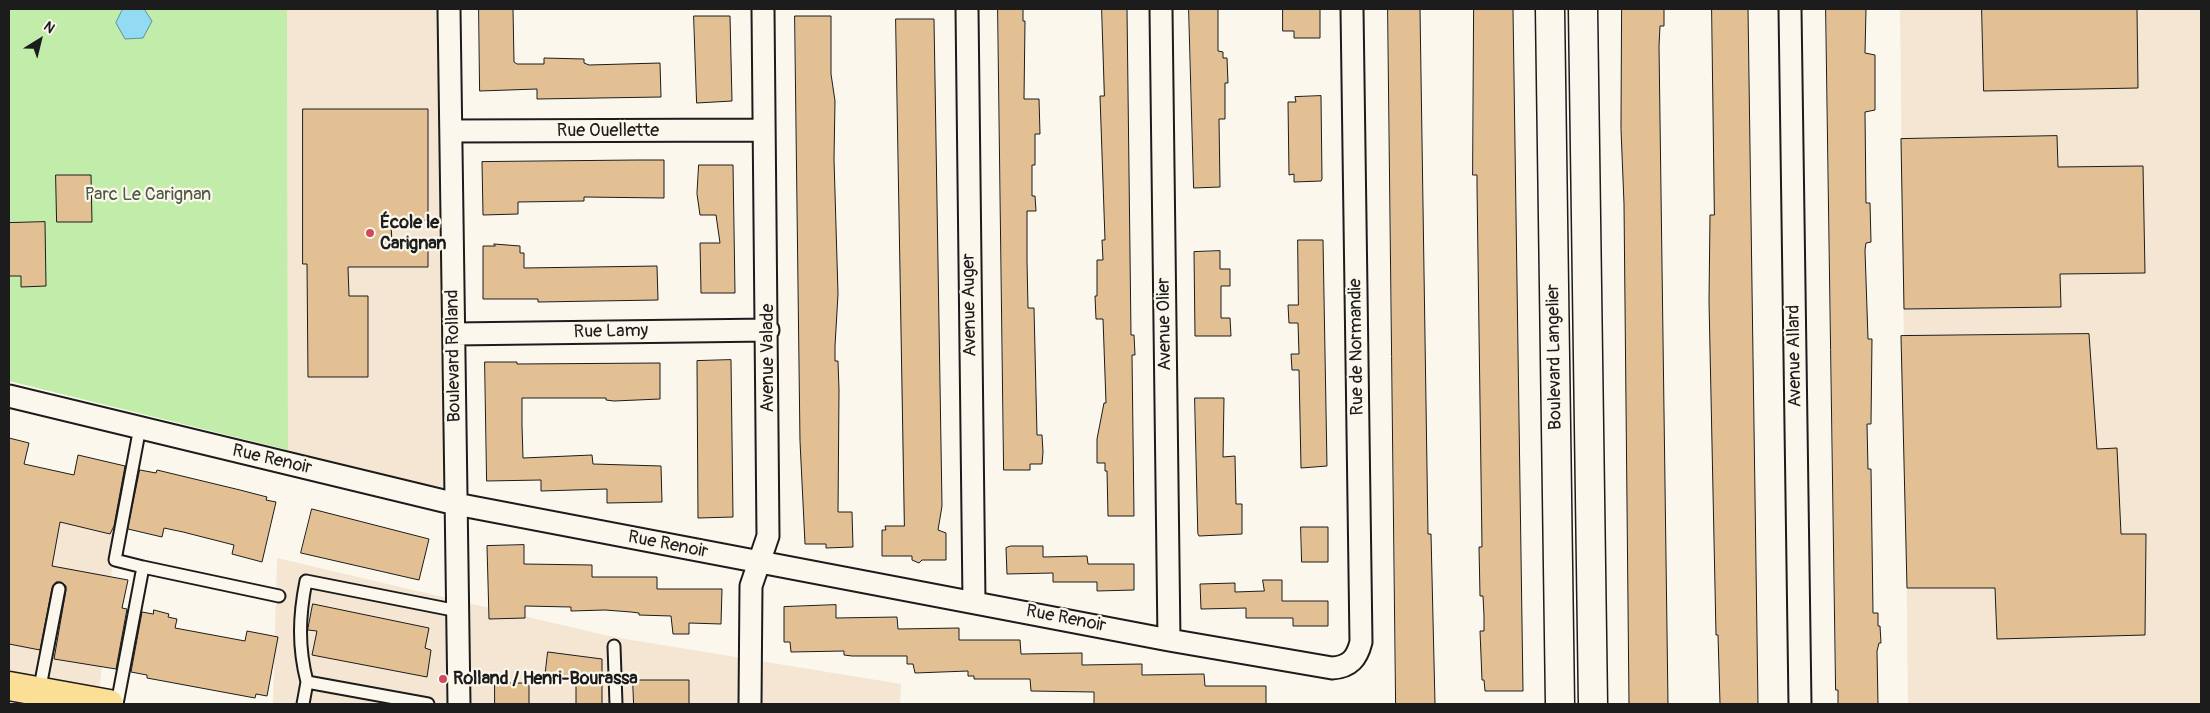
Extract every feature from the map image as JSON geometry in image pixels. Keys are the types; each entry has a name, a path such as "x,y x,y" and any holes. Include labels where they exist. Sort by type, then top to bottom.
{"main road":[{"name":"Boulevard Langelier","path":"1550,9 1560,704"},
{"name":"Boulevard Langelier","path":"1583,9 1593,704"},
{"path":"9,686 109,704"}],"street":[{"name":"Boulevard Rolland","path":"449,9 459,704"},
{"name":"Avenue Valade","path":"750,704 751,586 768,536 768,330 763,9"},
{"name":"Avenue Auger","path":"966,9 974,601"},
{"name":"Avenue Olier","path":"1161,9 1169,640"},
{"name":"Rue de Normandie","path":"1332,668 1343,667 1351,662 1358,653 1361,642 1352,9"},
{"name":"Avenue Allard","path":"1790,9 1800,704"},
{"name":"Rue Ouellette","path":"452,131 764,130"},
{"name":"Rue Lamy","path":"454,334 768,330"},
{"name":"Rue Renoir","path":"9,396 456,504 759,563 974,601 1169,640 1332,668"}],"lane":[{"path":"140,427 115,560 279,596"},
{"path":"116,704 143,567"},
{"path":"303,704 307,682 301,658 300,614 306,581 458,611"},
{"path":"39,692 59,589"},
{"path":"614,646 616,704"},
{"path":"307,682 428,704"}],"shaded area":[{"name":"École le Carignan","path":"287,9 449,9 456,504 288,450"},
{"path":"1900,9 2201,9 2201,704 1908,704"},
{"path":"9,510 116,529 98,703 9,686"},
{"path":"277,558 613,637 901,684 900,704 273,704"}],"green space":[{"name":"Parc Le Carignan","path":"9,9 287,9 288,450 9,381"}],"water":[{"path":"123,9 144,9 152,21 143,38 125,39 116,23"}],"building":[{"path":"479,9 513,9 514,62 517,64 544,64 544,58 584,59 584,63 589,65 660,63 661,97 537,99 537,89 480,91"},
{"path":"998,9 1023,9 1023,21 1025,21 1024,99 1039,99 1040,134 1035,134 1035,165 1032,165 1032,196 1035,196 1036,211 1027,211 1027,261 1028,308 1034,308 1037,435 1042,435 1043,452 1042,464 1030,464 1030,470 1004,470"},
{"path":"1102,9 1127,9 1131,335 1134,335 1135,355 1132,355 1134,516 1108,516 1107,471 1105,471 1105,463 1097,463 1097,439 1104,403 1106,403 1103,319 1096,319 1095,296 1097,296 1097,260 1103,260 1102,240 1105,240 1100,96 1104,96"},
{"path":"1189,9 1218,9 1218,51 1223,52 1223,58 1227,58 1228,83 1225,83 1225,119 1219,119 1220,187 1194,188"},
{"path":"1283,9 1320,9 1320,38 1294,38 1294,31 1283,31"},
{"path":"1388,9 1420,9 1428,534 1431,534 1435,704 1396,704"},
{"path":"1474,9 1513,9 1523,691 1485,691 1484,680 1482,680 1480,631 1484,631 1484,616 1483,596 1480,596 1479,547 1482,547 1477,175 1473,175"},
{"path":"1622,9 1664,9 1664,26 1660,26 1659,46 1668,704 1629,704 1624,204 1621,129"},
{"path":"1712,9 1748,9 1758,704 1720,704 1718,635 1716,635 1709,301 1710,215 1714,215"},
{"path":"1826,9 1866,9 1865,53 1875,55 1875,110 1865,112 1866,203 1870,203 1871,242 1866,243 1865,250 1868,339 1872,339 1871,424 1867,424 1868,469 1871,469 1873,613 1878,613 1881,643 1879,643 1877,651 1878,704 1838,704 1838,690 1836,690"},
{"path":"1982,9 2137,9 2138,88 1984,91"},
{"path":"694,16 730,16 732,101 697,103"},
{"path":"795,16 831,16 831,74 835,101 834,159 838,294 835,361 838,361 839,390 838,512 852,512 853,547 826,548 826,544 805,544 800,441"},
{"path":"896,19 934,19 942,506 938,530 946,533 946,560 922,560 919,563 912,560 912,556 882,556 882,530 886,530 885,526 904,526"},
{"path":"1321,96 1322,179 1321,181 1294,182 1294,174 1289,175 1288,102 1296,102 1295,97"},
{"path":"303,109 428,109 428,220 391,222 392,244 428,244 428,267 348,267 349,296 368,296 368,377 308,377 307,264 303,264"},
{"path":"2057,136 2058,167 2143,166 2145,273 2060,274 2061,307 1904,309 1901,139"},
{"path":"664,160 664,198 584,197 584,201 518,202 518,214 483,215 482,162"},
{"path":"699,165 733,165 735,293 701,293 700,243 720,243 716,215 700,215 697,194"},
{"path":"56,175 91,175 92,222 57,222"},
{"path":"45,222 46,286 21,287 21,276 9,276 9,223"},
{"path":"1298,240 1323,240 1327,466 1301,468 1299,370 1292,370 1291,354 1299,354 1298,323 1289,323 1288,305 1298,305"},
{"path":"494,244 520,246 520,253 524,253 524,268 657,266 658,300 538,302 538,299 483,299 483,246 495,246"},
{"path":"1220,251 1220,269 1230,269 1230,286 1221,286 1221,318 1230,318 1231,336 1195,336 1194,252"},
{"path":"2089,334 2097,449 2117,448 2121,534 2146,534 2145,635 1997,639 1995,588 1907,588 1901,336"},
{"path":"731,360 733,517 698,518 697,361"},
{"path":"485,362 517,362 517,364 660,363 660,399 614,401 606,400 606,398 522,398 522,425 523,458 592,455 593,464 661,466 662,502 607,503 607,489 541,491 541,480 487,481"},
{"path":"1195,398 1224,398 1223,457 1235,456 1236,504 1242,504 1242,534 1199,536 1198,534"},
{"path":"9,438 29,443 24,464 74,475 78,455 125,466 114,526 110,534 60,522 52,566 128,580 122,608 127,609 116,669 54,659 66,590 66,586 61,582 56,582 52,588 40,650 9,644"},
{"path":"140,470 156,473 157,470 267,497 266,500 276,502 262,562 232,554 234,545 183,532 164,528 162,537 128,529"},
{"path":"312,509 429,539 419,580 301,553"},
{"path":"1301,527 1328,527 1328,562 1302,562"},
{"path":"524,545 524,564 592,565 592,577 657,577 657,589 722,589 721,624 689,623 689,634 673,634 671,616 639,615 639,613 605,610 571,611 571,607 525,606 525,618 489,619 487,546"},
{"path":"1011,546 1043,546 1043,557 1087,556 1088,564 1134,564 1134,590 1097,591 1097,582 1053,582 1053,573 1007,574 1006,548"},
{"path":"1263,580 1282,580 1282,601 1328,601 1328,626 1293,626 1293,618 1246,618 1246,608 1201,609 1200,584 1235,583 1235,592 1264,591"},
{"path":"313,604 429,628 425,648 431,650 427,677 312,655 317,631 308,630"},
{"path":"836,605 836,618 897,617 898,629 959,628 959,640 1020,640 1021,654 1082,653 1082,665 1142,664 1142,675 1204,674 1205,686 1266,686 1266,704 1094,704 1094,692 1031,691 1030,679 974,679 974,676 968,676 968,671 915,673 913,664 907,664 907,656 852,656 844,655 844,651 791,652 790,642 784,642 784,607"},
{"path":"154,610 169,614 168,617 177,619 175,628 245,641 247,631 278,637 267,696 256,694 255,698 147,678 147,675 131,672 142,612 153,614"},
{"path":"548,652 602,659 602,704 576,704 576,682 545,678"},
{"path":"633,680 689,680 689,704 634,704"},
{"path":"495,683 529,683 529,704 495,704"}],"place":[{"name":"École le Carignan","path":"370,233"},
{"name":"Rolland / Henri-Bourassa","path":"443,679"}]}
